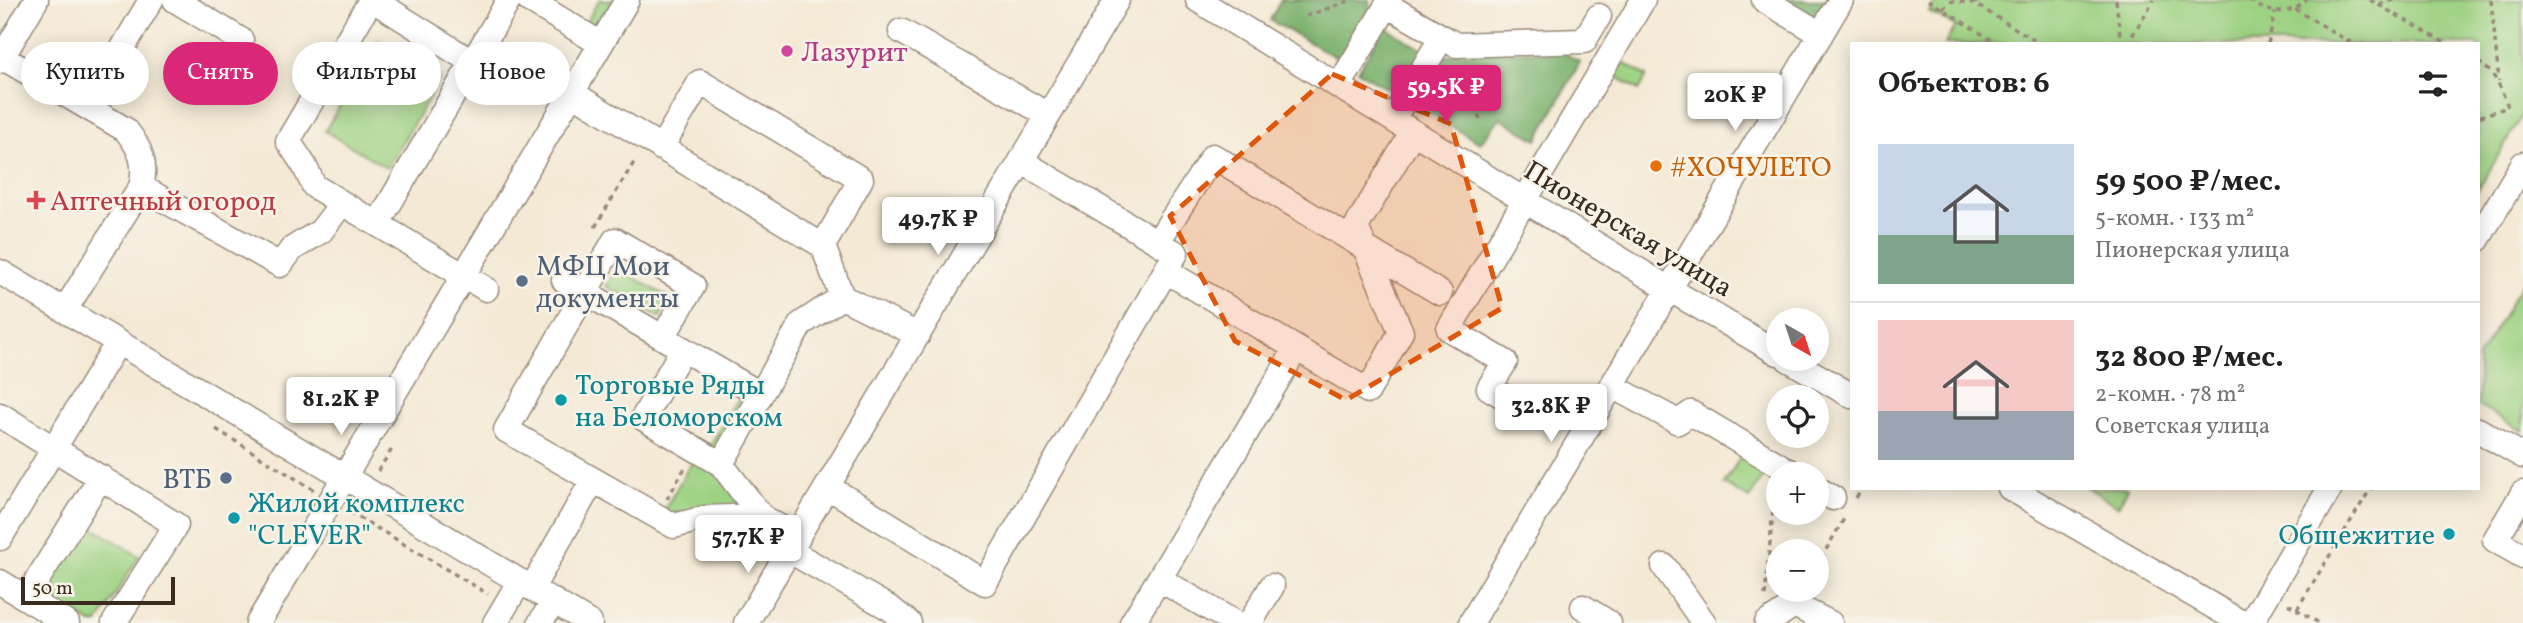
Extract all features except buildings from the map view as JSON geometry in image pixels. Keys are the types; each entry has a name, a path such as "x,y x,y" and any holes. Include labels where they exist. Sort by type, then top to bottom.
{"street":[{"path":"36,0 1,58 126,130 137,144 145,164 141,187 65,310"},
{"path":"126,42 151,0"},
{"path":"175,0 241,40"},
{"path":"455,51 372,0 288,141 304,164 314,186 486,289"},
{"path":"484,42 509,0"},
{"path":"529,0 601,44"},
{"path":"258,623 627,0"},
{"path":"746,623 1116,0"},
{"name":"Пионерская улица","path":"1198,0 1766,346"},
{"path":"1519,406 1489,388 1505,362 1448,329 1643,0"},
{"path":"1764,0 1821,34"},
{"path":"1471,623 1841,0"},
{"path":"1339,86 1387,5 1449,41 1584,41 1599,16"},
{"path":"901,31 1048,115"},
{"path":"1166,271 1368,391 1401,332 1356,237 1403,126 1449,41"},
{"path":"654,144 700,82 861,179 823,246"},
{"path":"377,223 455,91"},
{"path":"572,93 823,246 842,297 918,335"},
{"path":"1158,242 1213,156 1356,237 1440,293"},
{"path":"828,487 985,583 1176,253 1021,161"},
{"path":"2480,236 2523,164"},
{"path":"141,187 279,265 292,249 321,230 342,203"},
{"path":"761,516 704,518 674,526 506,430 574,286 615,240 693,285 643,418 721,464 761,516 794,544 909,623"},
{"path":"0,272 590,623"},
{"path":"574,286 760,394"},
{"path":"721,464 801,324 842,297"},
{"path":"0,538 118,342"},
{"path":"1132,623 1296,349"},
{"path":"1809,371 1850,395"},
{"path":"1612,386 1678,422 1691,413 1773,462"},
{"path":"0,415 176,525 114,623"},
{"path":"2480,430 2523,456"},
{"path":"26,598 101,477"},
{"path":"501,614 526,585 593,480"},
{"path":"2013,490 2242,623"},
{"path":"2251,623 2329,490"},
{"path":"2523,493 2495,540 2523,556"},
{"path":"1664,566 1704,623"},
{"path":"1158,579 1235,623"},
{"path":"0,582 67,623"},
{"path":"1250,623 1272,586"},
{"path":"540,623 554,601"},
{"path":"1767,623 1794,605 1830,623"},
{"path":"1583,607 1609,623"}],"path":[{"path":"1306,16 1352,0"},
{"path":"1928,0 1995,42"},
{"path":"1942,8 1952,1 1973,3 1984,0"},
{"path":"2116,0 2121,42"},
{"path":"2128,42 2154,0"},
{"path":"2250,0 2264,10 2274,12 2295,9 2307,0"},
{"path":"2370,0 2378,2 2444,42"},
{"path":"2378,2 2393,0"},
{"path":"2480,117 2508,107 2499,83 2491,0"},
{"path":"1973,3 2038,42"},
{"path":"2295,9 2350,42"},
{"path":"2268,42 2274,12"},
{"path":"1449,41 1479,120"},
{"path":"2480,63 2487,67 2499,83"},
{"path":"592,233 654,144"},
{"path":"212,426 330,500 501,614"},
{"path":"378,472 391,449"},
{"path":"657,517 696,449"},
{"path":"1825,539 1837,502 1858,490"},
{"path":"2297,609 2370,490"},
{"path":"2287,603 2319,623"}],"highlighted area":[{"path":"1332,74 1451,124 1502,308 1346,400 1235,341 1170,216"}],"green space":[{"path":"599,0 615,0 596,31 585,24"},
{"path":"1281,0 1369,0 1372,21 1348,64 1270,20"},
{"path":"1781,0 1830,0 1817,22"},
{"path":"1936,0 2523,0 2523,113 2480,187 2480,42 1946,42 1956,26 1929,12"},
{"path":"1385,27 1425,51 1399,95 1358,71"},
{"path":"1561,51 1580,62 1537,140 1500,118 1480,143 1410,102 1435,59 1459,53"},
{"path":"1619,61 1647,76 1639,90 1612,74"},
{"path":"340,105 425,105 387,168 325,131"},
{"path":"617,268 670,298 660,317 606,286"},
{"path":"2523,281 2523,431 2480,406 2480,355"},
{"path":"742,391 753,398 720,456 708,449"},
{"path":"697,453 755,513 662,514"},
{"path":"1742,454 1766,468 1749,499 1724,484"},
{"path":"2091,490 2127,490 2118,506"},
{"path":"81,520 139,556 98,623 91,623 38,590"}],"place":[{"name":"Лазурит","path":"787,51"},
{"name":"#ХОЧУЛЕТО","path":"1656,166"},
{"name":"Аптечный огород","path":"36,200"},
{"name":"МФЦ Мои документы","path":"522,281"},
{"name":"Торговые Ряды на Беломорском","path":"561,400"},
{"name":"ВТБ","path":"226,478"},
{"name":"Жилой комплекс \"СLEVER\"","path":"234,518"},
{"name":"Общежитие","path":"2449,534"}]}
